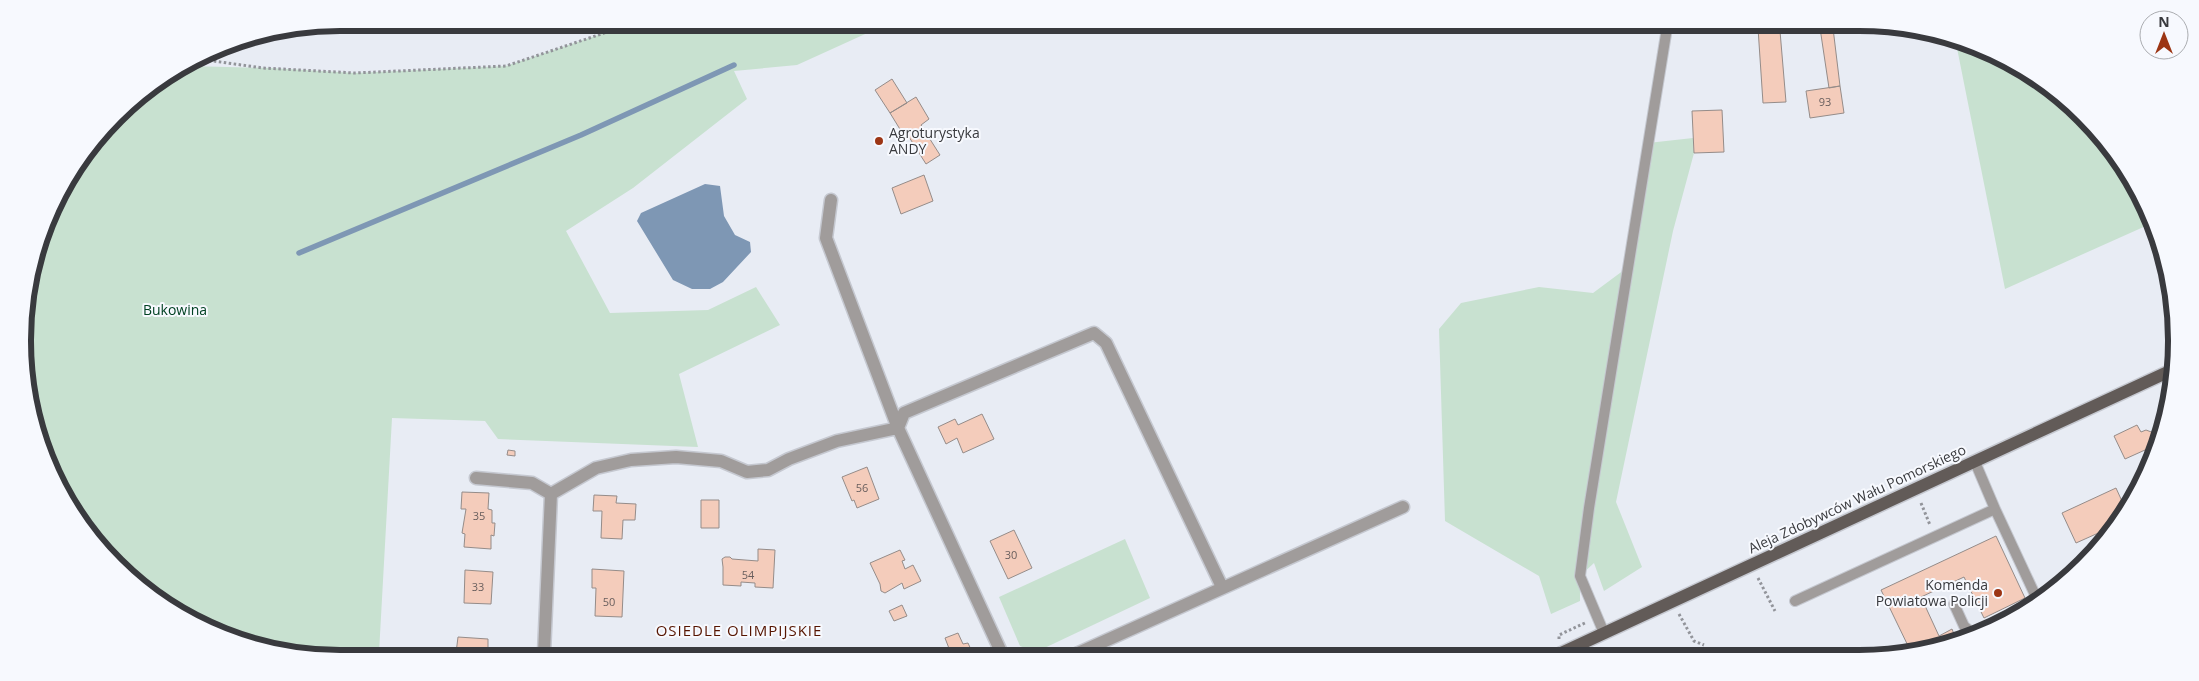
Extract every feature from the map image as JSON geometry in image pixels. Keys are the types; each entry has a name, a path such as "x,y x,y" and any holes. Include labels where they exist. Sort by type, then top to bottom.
{"main road":[{"name":"Aleja Zdobywców Wału Pomorskiego","path":"1568,650 2166,373"}],"street":[{"path":"831,200 826,238 898,428 1000,650"},
{"path":"898,428 904,413 1094,332 1106,343 1222,587"},
{"path":"551,494 596,468 631,460 694,459 721,461 747,472 768,470 789,459 837,441 898,428"},
{"path":"476,478 532,483 551,494"},
{"path":"544,650 551,494"},
{"path":"1085,650 1403,507"}],"lane":[{"path":"1604,633 1580,576 1590,499 1667,31"},
{"path":"1975,462 2035,595"},
{"path":"1795,601 1995,509"},
{"path":"1954,604 1964,626 1968,629"}],"path":[{"path":"210,60 263,68 355,73 506,66 610,31"},
{"path":"1758,578 1775,611"},
{"path":"1680,614 1694,641 1704,645"}],"green space":[{"name":"Bukowina","path":"610,31 872,31 797,65 734,71 747,99 633,188 566,231 610,313 708,310 756,287 780,325 679,374 698,447 498,439 485,421 392,418 379,650 320,649 280,644 222,626 169,598 152,586 122,559 95,529 83,512 55,459 37,401 31,340 37,280 55,222 83,169 108,137 137,108 169,83 198,66 355,73 506,66"},
{"path":"1957,48 1995,63 2030,83 2047,95 2077,122 2104,152 2116,169 2136,204 2146,226 2005,289"},
{"path":"1693,138 1694,153 1673,231 1616,502 1642,567 1604,591 1594,563 1580,576 1580,601 1551,614 1539,576 1445,521 1439,329 1461,303 1539,287 1593,293 1628,267 1648,143"},
{"path":"1125,539 1150,598 1040,650 1031,650 1020,646 999,597"}],"water":[{"path":"705,184 720,186 724,216 735,235 750,242 751,252 723,282 710,289 692,289 673,280 637,221 641,213"}],"building":[{"path":"1758,31 1780,31 1786,102 1763,103"},
{"path":"1820,31 1833,31 1840,86 1829,88"},
{"path":"892,79 907,103 890,113 875,90"},
{"path":"1840,86 1844,113 1810,118 1806,91"},
{"path":"916,97 929,119 921,125 940,155 926,164 909,137 906,139 890,113"},
{"path":"1722,110 1724,152 1694,153 1692,111"},
{"path":"924,175 933,201 901,214 892,188"},
{"path":"982,414 994,439 963,453 957,438 946,444 938,427 955,419 958,425"},
{"path":"2137,425 2141,432 2146,430 2153,433 2146,453 2145,450 2125,459 2114,436"},
{"path":"508,450 515,451 515,456 507,455"},
{"path":"867,467 879,499 857,508 842,477"},
{"path":"2116,488 2122,502 2102,531 2076,543 2062,513"},
{"path":"462,492 489,493 488,509 492,510 492,523 495,523 494,536 491,535 491,549 464,547 465,534 462,533 466,509 461,509"},
{"path":"594,495 617,496 616,503 636,504 635,520 623,520 622,539 601,538 602,511 593,511"},
{"path":"701,500 719,500 719,528 701,528"},
{"path":"1014,530 1032,568 1008,579 990,541"},
{"name":"Komenda Powiatowa Policji","path":"1996,536 2025,598 1984,618 1964,577 1921,597 1939,636 1952,629 1954,634 1908,646 1881,590"},
{"path":"758,549 775,550 773,588 755,587 755,583 741,582 741,586 723,585 722,559 730,557 732,559 758,561"},
{"path":"900,550 905,560 902,561 905,569 913,565 921,581 904,589 902,583 885,593 881,591 880,584 870,563"},
{"path":"592,569 624,571 622,617 595,616 596,588 592,588"},
{"path":"465,570 493,572 491,604 464,603"},
{"path":"902,605 907,616 894,621 889,611"},
{"path":"958,633 963,644 968,643 971,650 950,650 945,638"},
{"path":"458,637 488,639 488,650 456,650"}],"waterway":[{"path":"299,253 581,135 734,65"}],"place":[{"name":"Agroturystyka ANDY","path":"879,141"},
{"name":"Komenda Powiatowa Policji","path":"1998,593"}],"district":[{"name":"OSIEDLE OLIMPIJSKIE","path":"739,631"}]}
